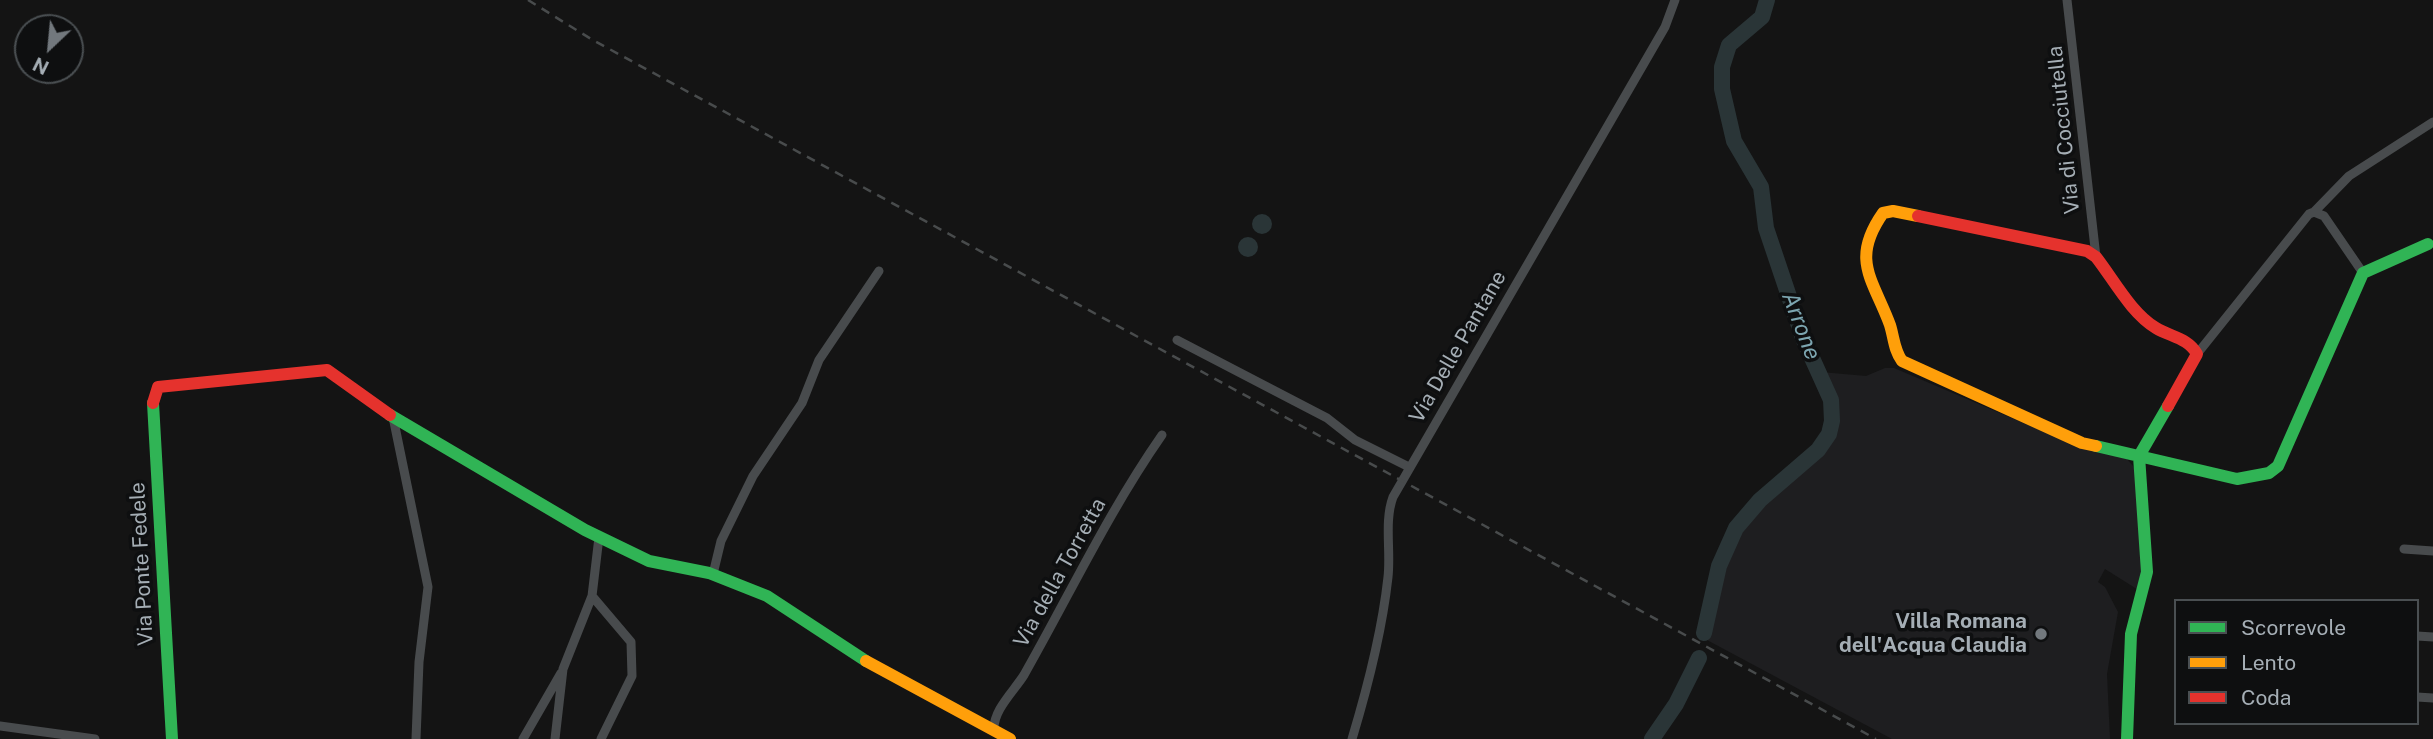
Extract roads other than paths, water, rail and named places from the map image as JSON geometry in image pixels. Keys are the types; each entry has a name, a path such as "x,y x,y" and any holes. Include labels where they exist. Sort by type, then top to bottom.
{"street":[{"name":"Via Delle Pantane","path":"1352,739 1374,661 1388,576 1390,507 1409,467 1665,27 1675,0"},
{"name":"Via di Cocciutella","path":"2067,0 2096,257"},
{"path":"2127,739 2131,634 2147,572 2139,456 2197,354 2304,218 2314,212 2349,176 2433,122"},
{"path":"2197,354 2191,343 2152,324 2096,257 2084,250 1893,211 1883,213 1868,239 1866,266 1871,289 1889,324 1894,349 1900,360 1923,376 2097,448 2237,479 2275,470 2363,273 2428,244"},
{"path":"2314,212 2324,216 2363,273"},
{"path":"713,574 721,541 753,476 802,403 819,360 879,271"},
{"path":"1177,340 1327,418 1355,440 1409,467"},
{"name":"Via Ponte Fedele","path":"172,739 153,403 158,387 327,370 393,417"},
{"path":"393,417 599,537 649,561 713,574 767,596 857,656 1010,739"},
{"path":"393,417 428,587 419,662 416,739"},
{"name":"Via della Torretta","path":"994,730 994,718 1023,676 1111,515 1162,435"},
{"path":"523,739 564,669 592,596 599,537"},
{"path":"2404,549 2433,551"},
{"path":"592,596 631,642 632,676 601,739"},
{"path":"555,739 564,669"},
{"path":"0,726 95,739"}],"waterway":[{"name":"Arrone","path":"1704,633 1719,566 1736,528 1760,500 1818,450 1829,434 1832,421 1831,400 1803,338 1766,228 1761,187 1734,141 1722,89 1722,67 1729,45 1762,17 1767,0"},
{"name":"Arrone","path":"1652,739 1676,704 1699,658"}],"railway":[{"path":"528,0 591,39 1876,739"}],"place":[{"name":"Villa Romana dell'Acqua Claudia","path":"2041,634"}]}
